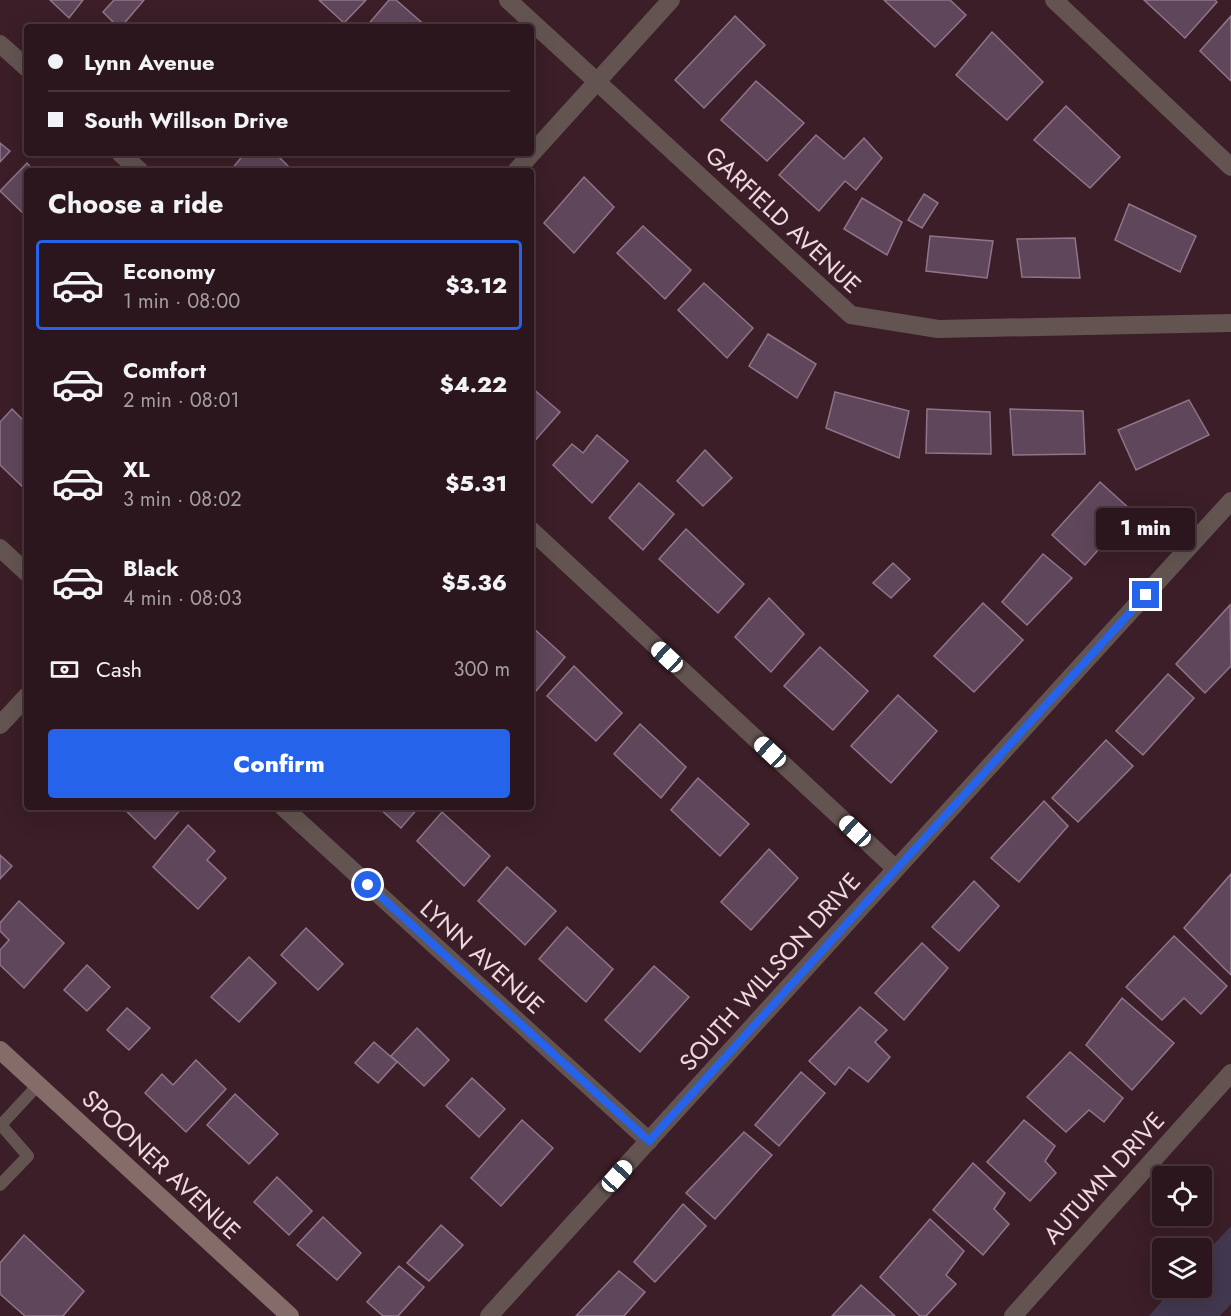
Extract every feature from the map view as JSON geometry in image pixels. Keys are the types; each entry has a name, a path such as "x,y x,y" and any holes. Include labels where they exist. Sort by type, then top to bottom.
{"street":[{"name":"GARFIELD AVENUE","path":"508,0 851,315 938,329 1231,323"},
{"path":"534,151 671,0"},
{"path":"1054,0 1231,167"},
{"path":"0,44 24,65"},
{"path":"123,156 137,168"},
{"path":"519,168 530,156"},
{"name":"SOUTH WILLSON DRIVE","path":"489,1316 1231,501"},
{"path":"534,533 896,869"},
{"path":"0,548 24,570"},
{"path":"0,725 24,699"},
{"name":"LYNN AVENUE","path":"286,810 649,1141"},
{"name":"SPOONER AVENUE","path":"0,1050 290,1316"},
{"name":"AUTUMN DRIVE","path":"1013,1316 1231,1072"}],"lane":[{"path":"0,1185 28,1156 0,1126 38,1084"}],"shaded area":[{"path":"1231,1226 1231,1304 1220,1316 1149,1316 1165,1298 1212,1298 1212,1246"}],"building":[{"path":"50,0 83,0 69,18"},
{"path":"114,0 144,0 124,24 115,24 103,12"},
{"path":"319,0 366,0 344,23"},
{"path":"389,0 396,0 424,24 369,24"},
{"path":"884,0 950,0 966,15 935,47"},
{"path":"1144,0 1215,0 1217,2 1185,38"},
{"path":"735,16 765,45 704,108 675,80"},
{"path":"1231,16 1231,81 1200,51"},
{"path":"992,32 1043,82 1007,120 956,75"},
{"path":"756,81 804,123 767,161 721,120"},
{"path":"1066,106 1120,157 1090,188 1034,140"},
{"path":"816,135 844,159 864,138 882,158 856,190 845,181 819,211 779,175"},
{"path":"0,143 10,151 0,162"},
{"path":"242,156 278,156 290,168 232,168"},
{"path":"27,163 31,168 24,168 24,214 0,191"},
{"path":"584,177 614,207 574,253 544,223"},
{"path":"924,194 938,203 922,228 908,220"},
{"path":"862,198 902,222 887,255 844,229"},
{"path":"1129,204 1196,236 1180,272 1115,240"},
{"path":"643,226 691,270 665,299 617,253"},
{"path":"930,236 993,241 987,278 926,271"},
{"path":"1075,238 1080,278 1022,277 1017,239"},
{"path":"704,283 753,328 727,358 678,310"},
{"path":"768,334 816,364 797,398 749,366"},
{"path":"534,390 560,412 534,442"},
{"path":"835,392 909,411 899,458 826,428"},
{"path":"1189,400 1209,435 1136,470 1118,430"},
{"path":"12,409 24,421 24,488 0,465 0,422"},
{"path":"927,409 990,412 991,454 926,453"},
{"path":"1010,409 1083,411 1085,454 1013,455"},
{"path":"597,435 628,461 592,503 553,465 572,444 583,453"},
{"path":"705,450 732,478 703,506 677,481"},
{"path":"1100,482 1132,511 1085,565 1052,535"},
{"path":"639,483 674,514 643,550 609,518"},
{"path":"686,529 744,584 718,613 659,559"},
{"path":"1043,554 1072,578 1027,625 1002,602"},
{"path":"893,563 910,579 891,598 873,583"},
{"path":"769,598 804,634 771,672 735,637"},
{"path":"983,603 1023,640 974,692 934,656"},
{"path":"1230,605 1231,666 1205,693 1176,664"},
{"path":"534,629 565,657 536,691 534,689"},
{"path":"820,647 868,691 833,730 784,686"},
{"path":"574,666 622,713 596,741 547,696"},
{"path":"1168,674 1194,698 1143,755 1116,731"},
{"path":"898,695 937,731 891,783 851,746"},
{"path":"640,724 686,767 661,798 614,754"},
{"path":"1106,740 1133,766 1078,822 1052,798"},
{"path":"698,778 749,824 720,856 671,810"},
{"path":"1044,801 1068,826 1019,882 991,858"},
{"path":"125,810 180,810 155,839"},
{"path":"381,810 416,810 401,828"},
{"path":"442,812 490,856 464,886 417,841"},
{"path":"188,825 215,851 207,860 226,878 198,909 153,867"},
{"path":"769,849 798,878 751,930 721,902"},
{"path":"0,855 12,866 0,879"},
{"path":"507,867 556,911 525,945 478,901"},
{"path":"1231,874 1231,975 1184,928"},
{"path":"974,881 999,906 959,951 932,927"},
{"path":"19,901 64,943 24,988 0,965 0,950 9,940 0,931 0,923"},
{"path":"567,927 613,969 586,1002 539,959"},
{"path":"306,928 343,964 318,990 281,955"},
{"path":"1174,936 1227,986 1201,1014 1184,998 1162,1020 1126,987"},
{"path":"922,943 948,968 904,1020 875,993"},
{"path":"249,957 276,983 239,1022 211,997"},
{"path":"87,965 110,987 87,1011 64,990"},
{"path":"654,966 689,997 640,1052 605,1020"},
{"path":"1122,998 1174,1043 1132,1090 1086,1045"},
{"path":"860,1007 887,1030 875,1042 890,1057 868,1082 849,1067 835,1085 809,1061"},
{"path":"127,1008 150,1028 129,1050 107,1030"},
{"path":"417,1028 449,1060 424,1086 391,1056"},
{"path":"374,1042 397,1062 378,1083 355,1063"},
{"path":"1070,1052 1123,1098 1104,1122 1089,1110 1066,1132 1027,1097"},
{"path":"196,1060 226,1089 186,1132 145,1093 162,1074 173,1085"},
{"path":"801,1072 825,1093 779,1146 755,1125"},
{"path":"472,1078 505,1109 479,1137 446,1106"},
{"path":"235,1094 278,1134 249,1164 207,1125"},
{"path":"522,1120 553,1148 501,1206 471,1178"},
{"path":"1024,1120 1055,1146 1045,1161 1056,1173 1030,1201 987,1162"},
{"path":"744,1132 772,1155 715,1219 686,1193"},
{"path":"973,1163 1005,1193 994,1209 1009,1224 983,1255 933,1210"},
{"path":"277,1177 312,1211 289,1235 254,1202"},
{"path":"683,1204 706,1226 655,1282 634,1262"},
{"path":"323,1217 361,1253 337,1280 297,1245"},
{"path":"930,1219 964,1251 946,1275 956,1284 926,1316 920,1316 880,1277"},
{"path":"441,1225 463,1245 429,1281 407,1263"},
{"path":"24,1235 84,1291 63,1316 25,1316 0,1294 0,1263"},
{"path":"399,1266 424,1287 398,1316 383,1316 367,1302"},
{"path":"619,1271 645,1292 624,1316 576,1316"},
{"path":"861,1285 895,1316 832,1316"}],"route":[{"path":"368,885 649,1141 1146,595"}]}
